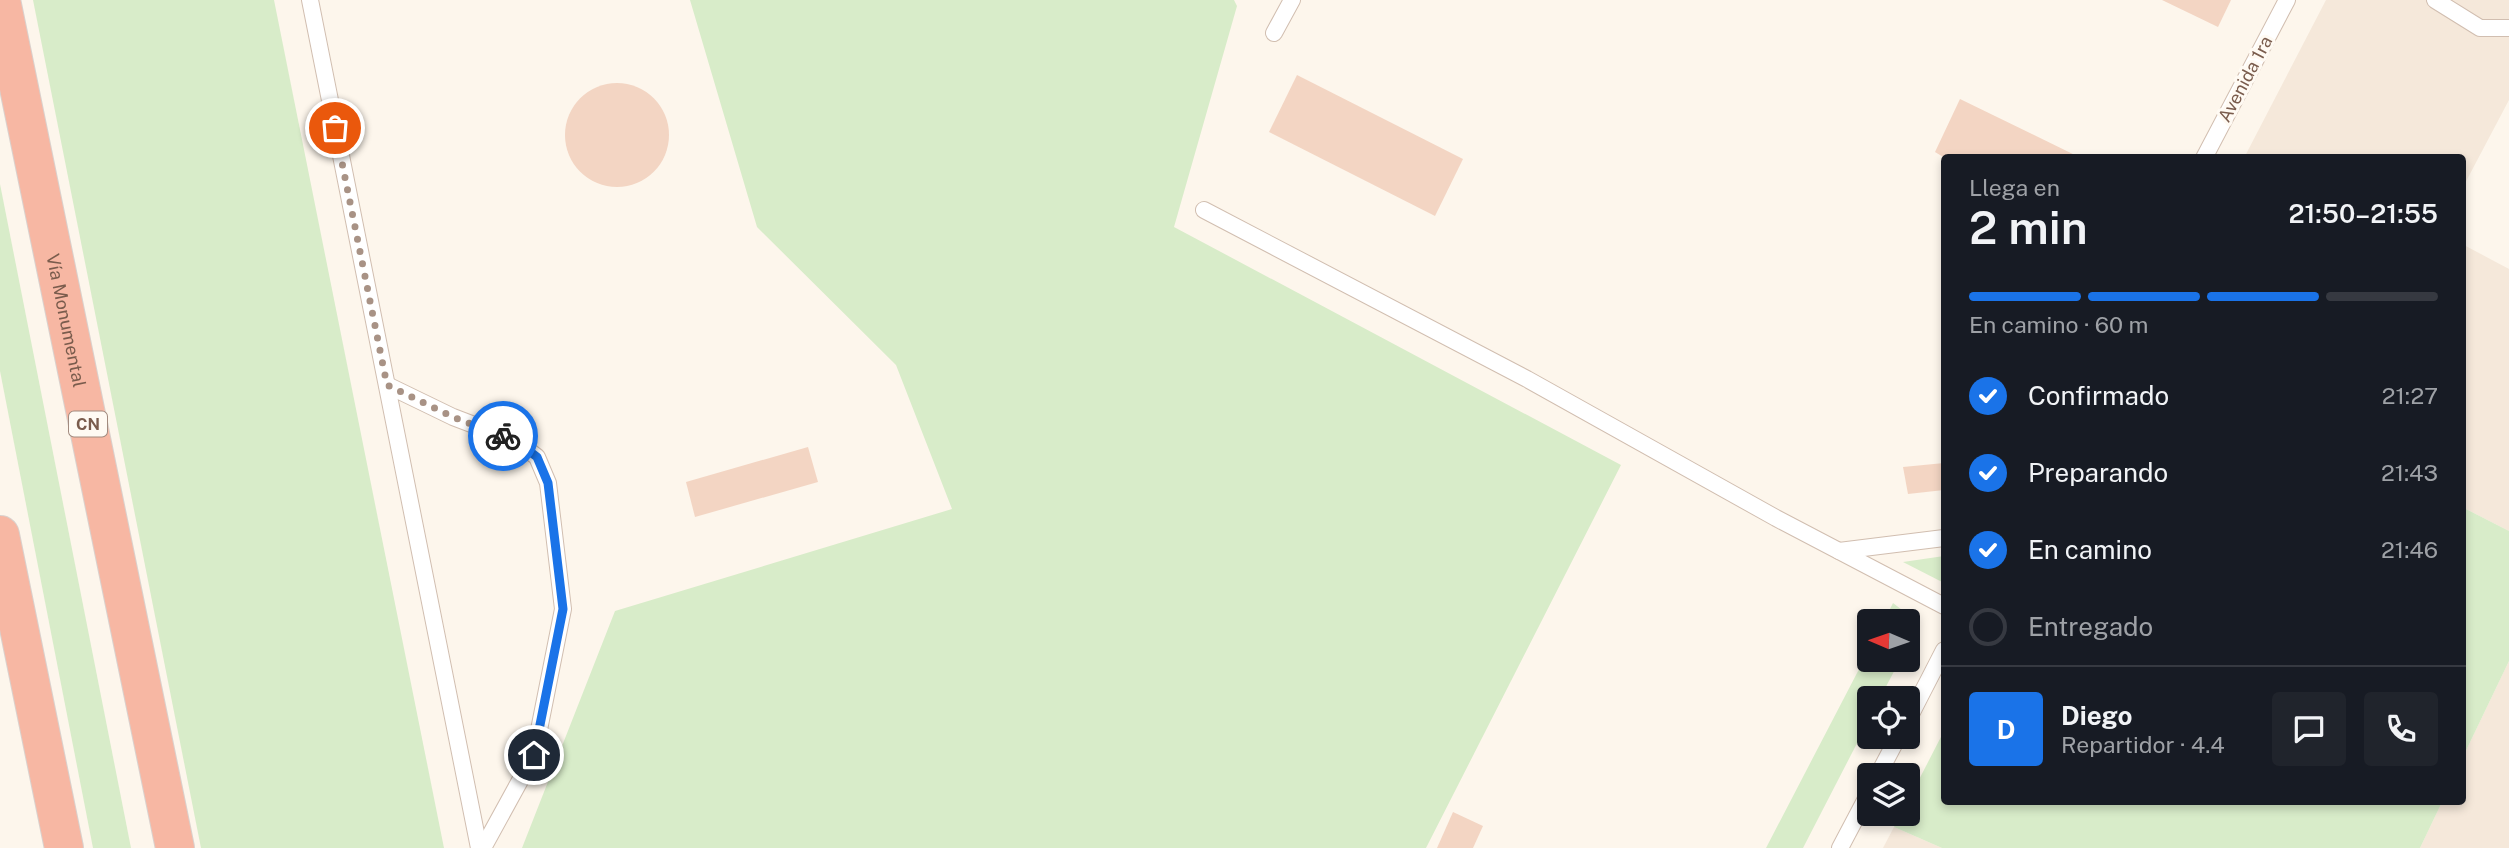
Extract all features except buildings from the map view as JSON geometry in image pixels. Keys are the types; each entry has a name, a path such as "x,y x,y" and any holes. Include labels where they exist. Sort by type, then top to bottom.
{"highway":[{"name":"Vía Monumental","path":"1,0 176,848"},
{"path":"0,535 64,848"}],"lane":[{"path":"310,0 481,848"},
{"path":"1274,33 1292,0"},
{"name":"Avenida 1ra","path":"2206,154 2287,0"},
{"path":"2435,0 2480,28 2509,28"},
{"path":"1204,210 1527,379 1941,604"},
{"path":"387,385 453,417 516,441 537,457 548,483 563,609 534,755 481,848"},
{"path":"1839,551 1941,538"},
{"path":"1920,697 1941,656"},
{"path":"1840,848 1857,816"}],"shaded area":[{"path":"2326,0 2509,0 2509,100 2466,181 2466,154 2246,154"},
{"path":"2466,246 2509,269 2509,531 2466,509"},
{"path":"2509,661 2509,848 2420,848 2441,805 2466,805 2466,751"},
{"path":"1894,827 1942,848 1883,848"}],"green space":[{"path":"33,0 274,0 444,848 201,848"},
{"path":"690,0 1234,0 1237,6 1174,227 1621,465 1426,848 522,848 615,611 952,509 896,365 757,227"},
{"path":"0,184 131,848 93,848 0,371"},
{"path":"2466,509 2509,531 2509,661 2466,751"},
{"path":"1941,556 1941,581 1903,562"},
{"path":"1893,603 1901,609 1890,609"},
{"path":"1858,672 1894,672 1886,686 1857,686 1857,743 1803,848 1766,848"},
{"path":"1941,737 1941,805 2441,805 2420,848 1942,848 1894,827 1920,826 1920,778"}],"way so far":[{"path":"335,128 387,385 453,417 503,436"}],"route":[{"path":"503,436 516,441 537,457 548,483 563,609 534,755"}]}
